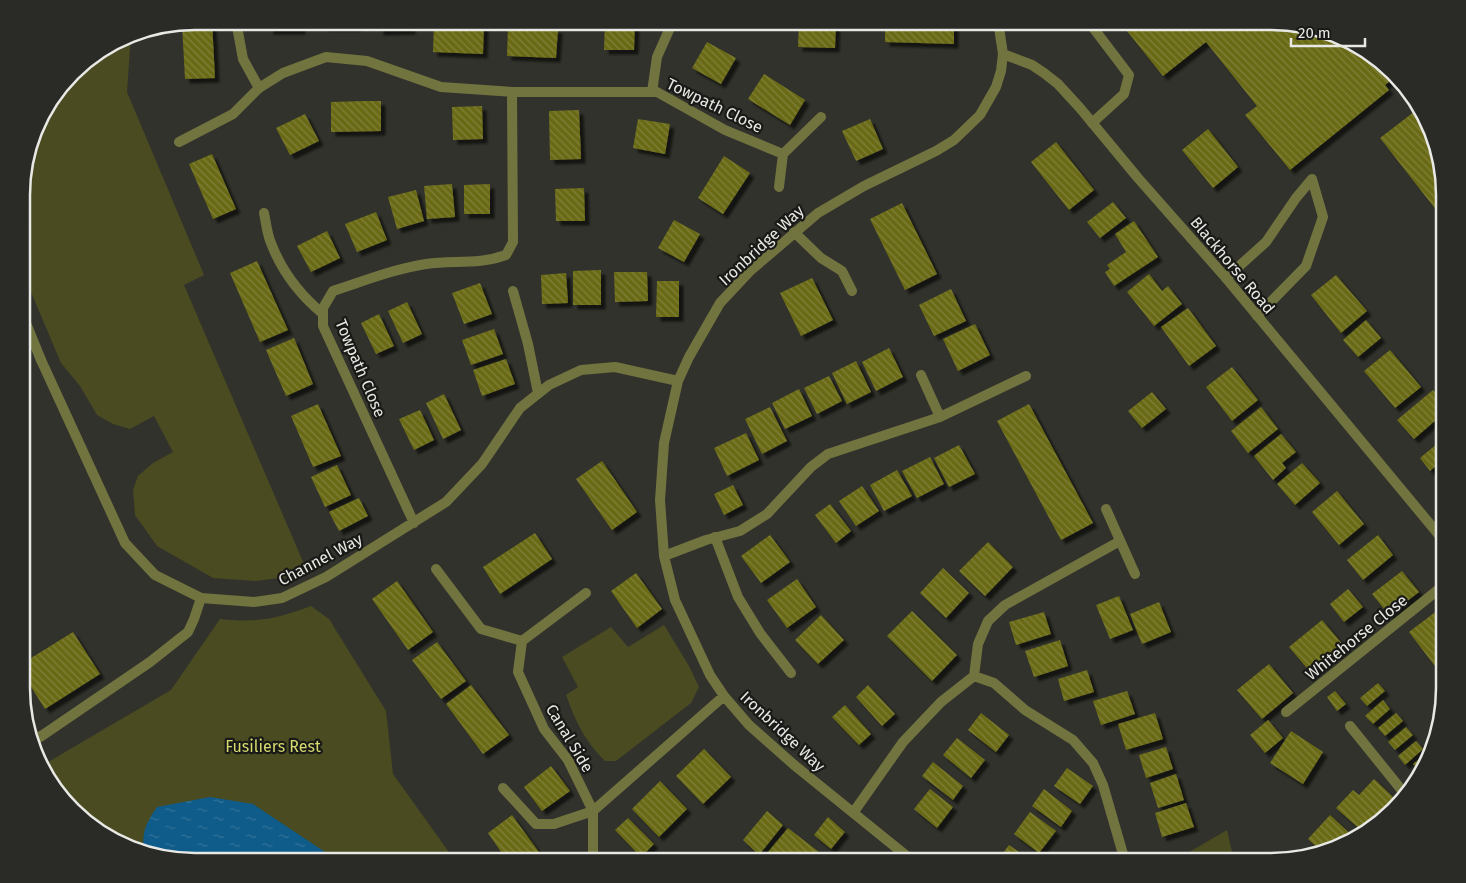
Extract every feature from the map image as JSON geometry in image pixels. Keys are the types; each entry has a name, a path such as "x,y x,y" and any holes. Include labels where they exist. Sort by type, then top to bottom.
{"street":[{"path":"238,30 243,59 259,88"},
{"path":"652,92 657,57 669,30"},
{"path":"1000,30 1003,54"},
{"path":"1092,122 1124,94 1129,75 1095,30"},
{"name":"Blackhorse Road","path":"1003,54 1032,65 1058,84 1226,278 1436,532"},
{"name":"Ironbridge Way","path":"903,853 793,764 750,725 724,696 710,675 675,600 664,556 660,500 664,443 678,381 688,357 720,303 750,271 818,213 840,199 936,151 968,129 980,115 996,87 1001,72 1003,54"},
{"name":"Towpath Close","path":"179,142 233,114 259,88 283,73 326,57 367,61 442,87 512,92 657,92 725,130 783,154"},
{"name":"Towpath Close","path":"414,523 323,326 323,308 333,291 390,271 428,264 490,261 506,255 512,242 512,92"},
{"path":"779,187 783,154 821,117"},
{"path":"1226,278 1266,242 1296,198 1312,179 1323,217 1306,266 1257,316"},
{"path":"264,212 270,242 292,284 304,298 323,314"},
{"path":"794,232 821,258 842,271 852,291"},
{"path":"513,291 528,344 538,393"},
{"name":"Channel Way","path":"30,333 125,543 155,574 201,598 254,602 282,598 326,577 446,502 482,464 520,408 549,385 581,370 615,367 678,381"},
{"path":"921,375 940,417"},
{"path":"664,556 740,530 767,514 811,467 828,454 940,417 1026,376"},
{"path":"1106,509 1135,574"},
{"path":"715,537 738,597 760,633 791,673"},
{"path":"853,813 902,742 941,702 974,676 978,644 988,621 1005,604 1120,540"},
{"path":"436,569 480,629 522,641 586,593"},
{"name":"Whitehorse Close","path":"1286,712 1436,591"},
{"path":"38,737 150,662 188,632 201,598"},
{"name":"Canal Side","path":"522,641 518,672 544,729 568,760 593,811 593,853"},
{"path":"974,676 994,683 1025,710 1073,740 1093,763 1103,785 1122,853"},
{"path":"503,788 536,824 554,824 593,811 724,696"},
{"path":"1350,726 1401,790"}],"green space":[{"path":"130,44 127,92 204,275 184,285 307,571 287,577 255,581 213,578 157,546 135,515 133,490 138,476 153,463 173,452 154,416 130,429 113,424 97,415 80,386 61,363 30,290 30,195 33,162 52,112 64,94 94,64 112,52"},
{"name":"Fusiliers Rest","path":"311,606 329,619 386,711 393,774 450,853 173,852 152,847 112,831 78,805 64,789 48,762 171,690 220,619 256,620 288,614"},
{"path":"664,625 689,666 699,687 691,703 616,761 605,761 586,738 573,714 566,695 578,687 562,657 611,627 628,647"},
{"path":"1227,830 1232,853 1188,853"}],"water":[{"path":"210,797 253,804 326,853 195,853 173,852 152,847 143,844 143,842 146,826 157,807"}],"building":[{"path":"182,30 212,30 215,78 185,79"},
{"path":"379,30 411,30 379,31"},
{"path":"434,30 484,30 483,54 433,52"},
{"path":"508,30 558,30 556,58 507,56"},
{"path":"605,30 635,30 634,50 604,50"},
{"path":"799,30 836,30 835,48 798,47"},
{"path":"885,30 954,30 954,44 885,42"},
{"path":"1126,30 1293,31 1314,36 1354,52 1372,64 1390,81 1385,85 1389,90 1290,170 1245,115 1257,106 1206,42 1163,76"},
{"path":"707,42 736,58 721,84 692,68"},
{"path":"764,74 805,100 790,125 748,99"},
{"path":"381,101 381,131 331,132 331,102"},
{"path":"482,106 483,139 453,140 452,107"},
{"path":"579,110 581,159 550,160 549,111"},
{"path":"1413,112 1427,142 1433,162 1436,184 1436,210 1380,138"},
{"path":"305,114 319,141 290,155 276,128"},
{"path":"638,119 670,124 665,154 633,148"},
{"path":"870,119 883,149 856,161 842,131"},
{"path":"1208,129 1238,167 1213,188 1182,150"},
{"path":"1056,142 1094,190 1069,210 1031,162"},
{"path":"212,154 236,209 213,219 189,164"},
{"path":"724,156 750,173 723,214 698,198"},
{"path":"452,184 455,217 427,219 424,186"},
{"path":"490,184 490,214 464,214 464,185"},
{"path":"584,188 585,221 556,221 555,189"},
{"path":"416,190 424,221 397,229 388,197"},
{"path":"1113,202 1126,218 1100,238 1087,222"},
{"path":"902,203 937,274 905,290 870,219"},
{"path":"376,212 387,240 357,252 345,224"},
{"path":"674,220 700,234 684,262 658,248"},
{"path":"1134,221 1158,257 1114,286 1105,272 1110,269 1107,265 1126,252 1115,234"},
{"path":"327,231 340,258 311,272 297,246"},
{"path":"257,261 288,330 260,342 230,273"},
{"path":"601,270 601,305 573,305 573,271"},
{"path":"614,272 647,272 648,301 615,302"},
{"path":"566,273 568,303 542,304 541,275"},
{"path":"1149,274 1162,291 1168,286 1182,304 1154,326 1127,292"},
{"path":"1336,275 1367,311 1341,333 1311,295"},
{"path":"812,278 833,320 801,336 780,293"},
{"path":"657,281 679,281 679,317 656,317"},
{"path":"480,283 492,314 464,324 452,293"},
{"path":"951,289 966,321 934,336 919,305"},
{"path":"407,302 422,334 403,343 388,311"},
{"path":"1188,308 1216,346 1189,366 1161,327"},
{"path":"379,314 394,346 376,354 361,323"},
{"path":"1366,320 1381,338 1358,357 1343,340"},
{"path":"975,324 990,355 958,371 943,339"},
{"path":"494,329 503,354 471,365 462,340"},
{"path":"294,338 313,384 286,396 266,350"},
{"path":"889,348 903,377 876,391 862,362"},
{"path":"1390,350 1421,387 1395,408 1364,371"},
{"path":"506,359 515,384 482,396 473,370"},
{"path":"856,361 871,392 847,404 832,373"},
{"path":"1232,367 1258,400 1232,421 1206,387"},
{"path":"829,376 842,401 817,414 804,388"},
{"path":"799,389 812,416 785,429 772,403"},
{"path":"1433,390 1436,394 1436,420 1414,439 1397,420"},
{"path":"1152,392 1166,409 1142,428 1128,411"},
{"path":"444,394 461,430 443,439 426,403"},
{"path":"318,404 341,456 313,467 291,416"},
{"path":"1029,404 1093,523 1061,540 997,421"},
{"path":"770,407 787,441 762,454 745,419"},
{"path":"1261,407 1278,429 1248,453 1231,431"},
{"path":"420,410 434,440 414,450 399,419"},
{"path":"746,433 759,460 727,476 714,448"},
{"path":"1281,434 1296,452 1282,463 1286,468 1273,480 1254,456"},
{"path":"959,445 975,474 949,487 934,458"},
{"path":"1436,445 1436,466 1430,471 1420,458"},
{"path":"930,457 944,484 917,498 902,471"},
{"path":"602,461 637,512 612,530 576,479"},
{"path":"1302,463 1320,483 1295,505 1277,484"},
{"path":"337,465 351,495 325,507 311,477"},
{"path":"897,470 912,496 884,511 870,485"},
{"path":"733,485 743,505 724,515 714,494"},
{"path":"862,486 879,511 856,526 839,501"},
{"path":"1337,491 1364,524 1339,545 1312,512"},
{"path":"359,498 368,516 339,531 329,512"},
{"path":"830,504 851,531 836,543 815,515"},
{"path":"535,533 552,559 500,594 483,567"},
{"path":"770,535 790,562 761,583 741,556"},
{"path":"1378,535 1393,555 1363,580 1347,560"},
{"path":"988,542 1013,567 985,596 959,571"},
{"path":"943,568 969,593 946,618 920,593"},
{"path":"1402,571 1419,592 1389,615 1372,594"},
{"path":"636,573 662,609 637,628 611,591"},
{"path":"797,579 816,607 787,628 767,600"},
{"path":"397,581 433,632 408,650 372,599"},
{"path":"1348,589 1363,607 1344,622 1330,604"},
{"path":"1119,596 1133,630 1110,639 1096,605"},
{"path":"1159,602 1171,632 1142,644 1130,614"},
{"path":"912,611 957,655 932,681 887,636"},
{"path":"1044,612 1051,634 1016,645 1009,622"},
{"path":"1436,612 1436,667 1409,632"},
{"path":"821,615 844,640 818,664 795,640"},
{"path":"1322,620 1344,646 1311,673 1289,647"},
{"path":"73,632 100,674 45,709 30,685 30,659"},
{"path":"1060,640 1068,666 1034,677 1025,651"},
{"path":"437,642 466,681 441,699 412,660"},
{"path":"1269,664 1293,693 1262,719 1237,690"},
{"path":"1087,670 1094,692 1064,701 1058,679"},
{"path":"1378,683 1385,691 1367,706 1360,698"},
{"path":"471,685 509,735 483,754 446,704"},
{"path":"868,685 895,714 882,726 856,697"},
{"path":"1127,691 1135,714 1101,725 1093,701"},
{"path":"1335,691 1346,704 1337,711 1327,697"},
{"path":"1383,700 1390,709 1373,724 1365,716"},
{"path":"845,705 871,734 859,745 832,717"},
{"path":"981,713 1009,735 996,752 968,730"},
{"path":"1155,713 1163,739 1126,750 1118,724"},
{"path":"1396,713 1403,721 1385,736 1378,728"},
{"path":"1268,720 1283,738 1265,753 1250,735"},
{"path":"1406,727 1413,735 1395,750 1388,742"},
{"path":"1291,731 1323,752 1303,784 1270,763"},
{"path":"957,738 985,760 971,778 943,755"},
{"path":"1416,741 1423,749 1405,765 1398,756"},
{"path":"1166,747 1173,769 1146,778 1139,755"},
{"path":"704,749 731,777 703,804 676,776"},
{"path":"1420,759 1416,767 1413,764"},
{"path":"933,762 963,786 953,800 922,776"},
{"path":"551,766 570,791 542,811 524,787"},
{"path":"1067,768 1093,786 1080,804 1054,786"},
{"path":"1176,774 1184,800 1158,808 1150,783"},
{"path":"1374,779 1394,798 1372,819 1358,828 1336,808 1353,790 1359,795"},
{"path":"660,781 687,809 659,837 632,809"},
{"path":"930,789 953,807 937,828 914,809"},
{"path":"1044,789 1072,811 1061,827 1032,806"},
{"path":"1186,803 1194,827 1162,837 1155,813"},
{"path":"767,811 783,825 761,853 757,853 743,840"},
{"path":"1030,812 1056,831 1039,853 1014,834"},
{"path":"512,815 540,853 502,853 488,833"},
{"path":"1330,815 1350,833 1316,846 1308,839"},
{"path":"828,817 845,832 831,849 814,835"},
{"path":"628,818 654,844 645,853 637,853 615,830"},
{"path":"788,828 819,852 818,853 767,853"},
{"path":"1009,845 1020,853 1003,853"}]}
